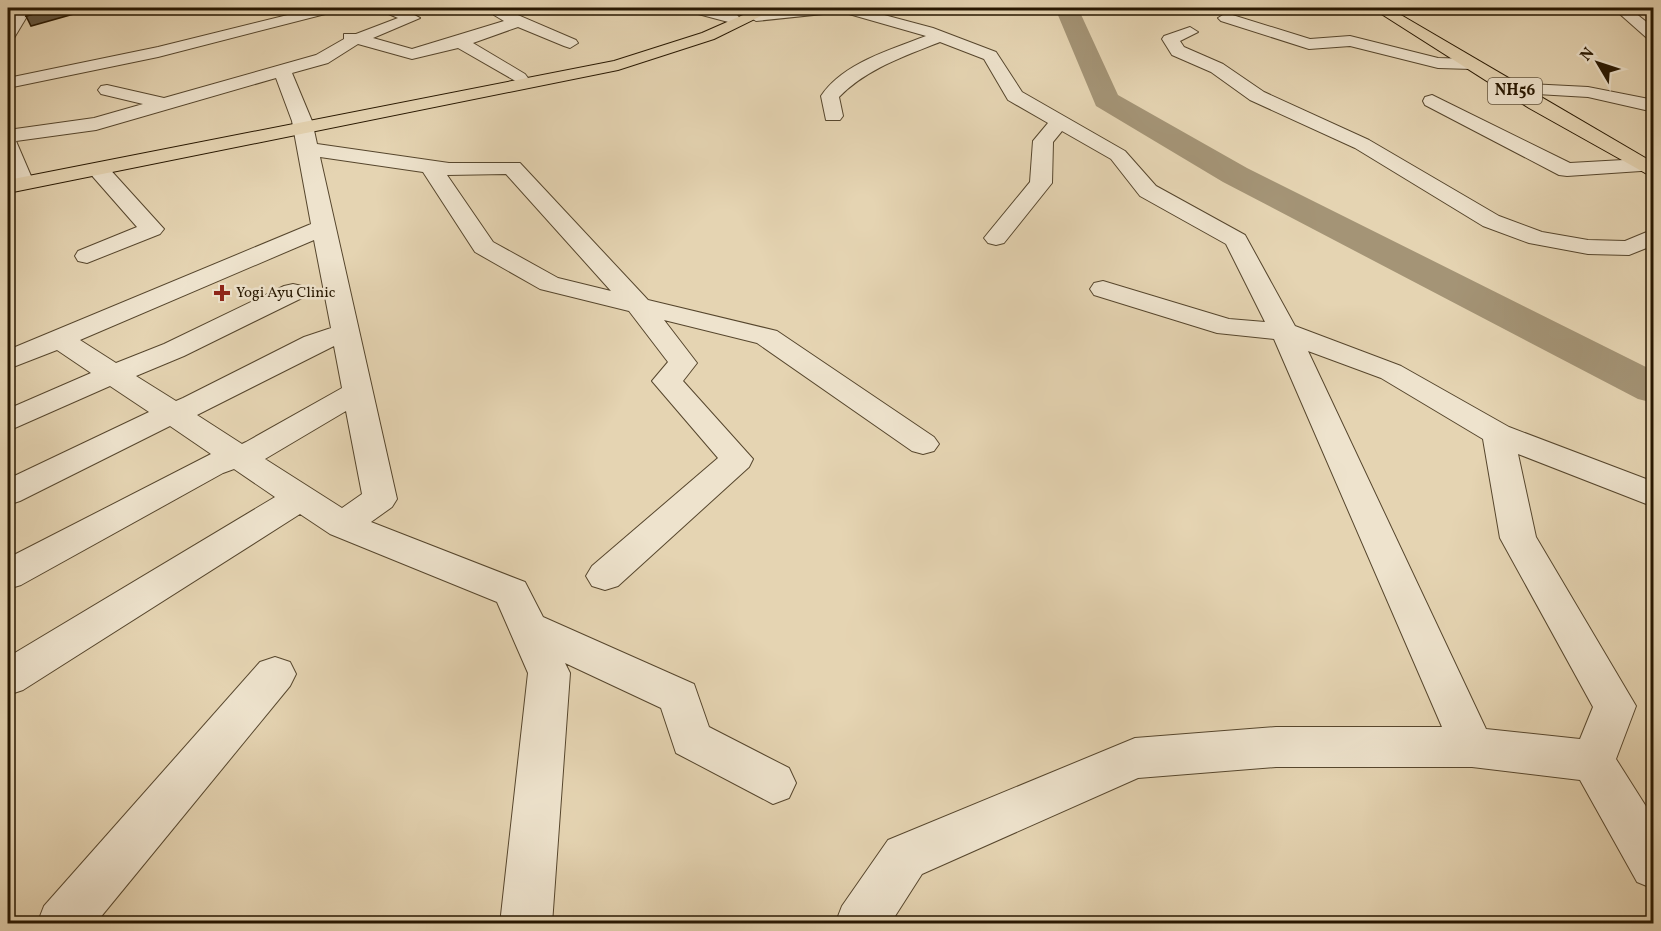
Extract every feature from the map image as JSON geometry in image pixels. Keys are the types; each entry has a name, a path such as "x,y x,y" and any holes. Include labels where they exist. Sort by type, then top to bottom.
{"main road":[{"name":"NH56","path":"1379,8 1647,168"},
{"path":"12,180 305,133 519,78 587,65 758,10"},
{"path":"12,180 98,170 305,133 618,65 708,36 758,10"}],"street":[{"path":"8,83 158,52 332,8"},
{"path":"8,136 96,124 322,59 356,39 412,18 389,9 394,8"},
{"path":"692,8 732,18"},
{"path":"758,10 843,8 940,36 990,56 1015,96 1118,155 1148,192 1236,240 1284,332 1472,747"},
{"path":"1620,8 1653,36"},
{"path":"8,35 29,9"},
{"path":"290,19 412,54 460,42 518,15 570,43"},
{"path":"1226,18 1309,44 1350,41 1438,63 1472,64"},
{"path":"1191,32 1170,39 1178,51 1217,68 1257,96 1362,144 1491,221 1536,238 1588,248 1629,248 1653,236"},
{"path":"833,116 830,96 838,86 884,59 940,36"},
{"path":"460,42 519,78"},
{"path":"282,70 305,133 380,499 342,525"},
{"path":"1510,88 1588,92 1653,106"},
{"path":"107,90 165,104"},
{"path":"1432,101 1567,170 1647,168"},
{"path":"996,238 1041,183 1042,141 1060,120"},
{"path":"305,133 430,166 449,169 512,168 638,305 683,363 667,381 737,459 605,576"},
{"path":"8,144 12,180"},
{"path":"430,166 484,247 549,284 767,337 923,444"},
{"path":"87,256 152,229 98,170"},
{"path":"10,357 324,227"},
{"path":"1103,289 1227,327 1284,332 1391,372 1498,434 1653,495"},
{"path":"8,421 174,350 293,292"},
{"path":"8,493 194,405 314,343 345,333"},
{"path":"58,338 342,525 513,592 549,673 526,924"},
{"path":"8,575 211,465 257,450 357,392"},
{"path":"1498,434 1518,538 1615,706 1593,761"},
{"path":"8,678 300,498"},
{"path":"529,628 678,697 692,739 773,783"},
{"path":"63,924 275,674"},
{"path":"860,924 905,857 1135,758 1276,747 1472,747 1593,761"},
{"path":"1593,761 1653,866"}],"building":[{"path":"30,8 56,8 26,16"}],"waterway":[{"path":"1067,8 1106,100 1235,175 1654,389"}],"place":[{"name":"Yogi Ayu Clinic","path":"222,293"}]}
